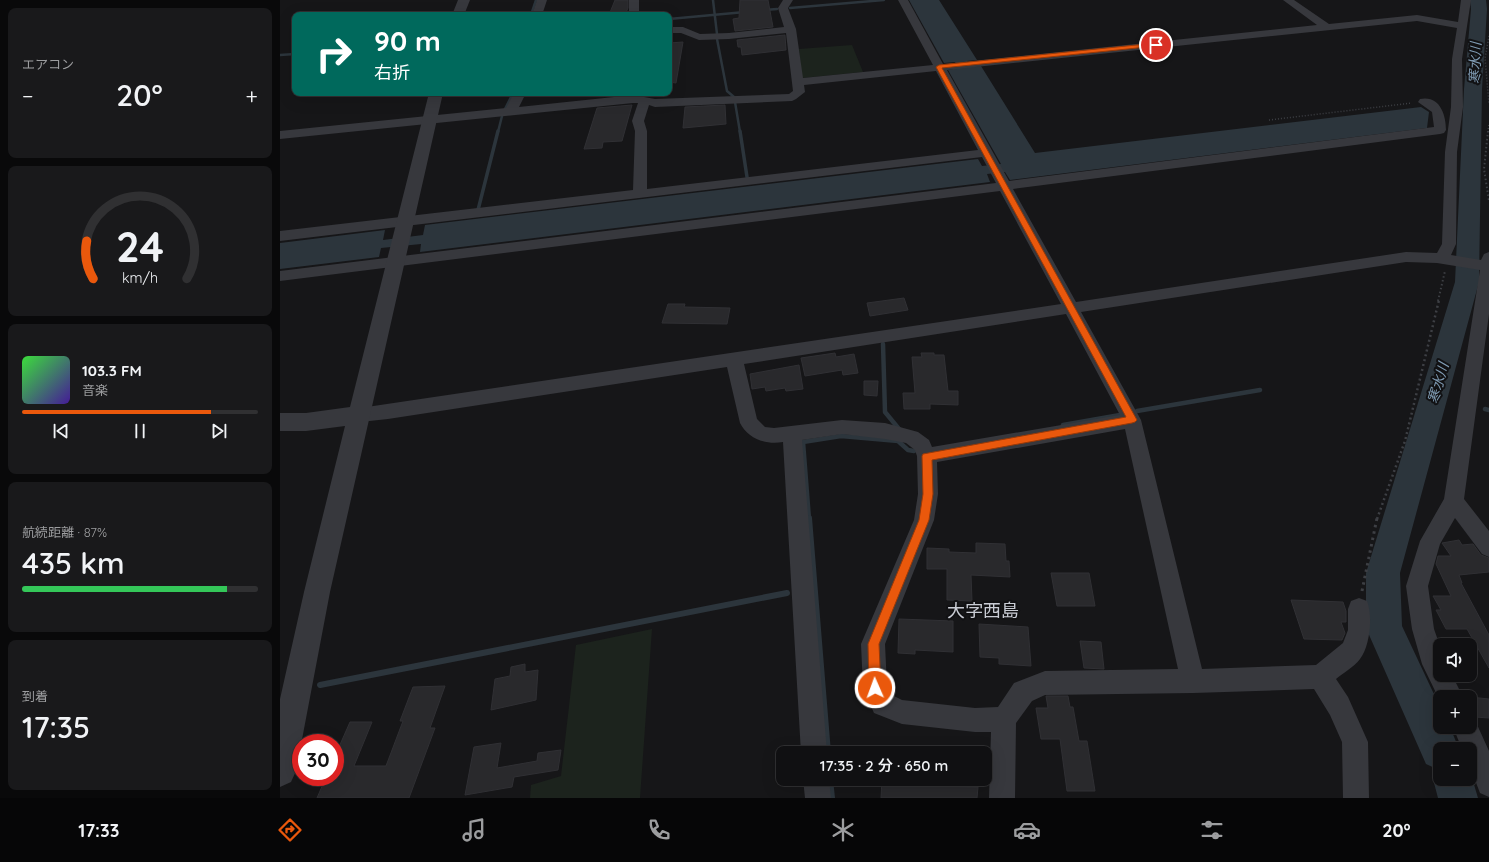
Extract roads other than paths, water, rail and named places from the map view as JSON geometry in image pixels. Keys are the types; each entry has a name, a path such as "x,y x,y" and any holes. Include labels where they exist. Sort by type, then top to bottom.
{"street":[{"path":"459,12 464,0"},
{"path":"538,12 542,0"},
{"path":"634,0 634,12"},
{"path":"280,135 642,98 655,103 792,96 799,92 795,50 791,29 783,8 788,0"},
{"path":"903,0 1132,420 1192,681"},
{"path":"1288,0 1326,27"},
{"path":"1446,259 1449,244 1451,152 1457,107 1457,59 1466,0"},
{"path":"798,82 1417,18 1461,26"},
{"path":"672,30 683,30 699,37 729,36 791,29"},
{"path":"280,771 318,592 435,96"},
{"path":"511,111 518,96"},
{"path":"640,194 641,131 638,121 642,98"},
{"path":"280,276 400,242 640,194 995,169 1440,130 1440,113 1437,109 1424,102 1457,107"},
{"path":"280,236 400,242 995,169"},
{"path":"280,422 306,422 388,412 1406,257 1424,256 1489,263 1454,501 1430,541 1417,586 1423,629 1434,664 1447,690"},
{"path":"734,360 749,423 760,433 774,436 842,427 885,431 911,437 922,445 926,456 928,494 924,520 874,644 875,688 883,704 902,712 975,720 1004,719"},
{"path":"926,456 1132,420"},
{"path":"792,434 814,746"},
{"path":"1454,501 1489,547"},
{"path":"1002,798 1004,719 1022,692 1045,683 1192,681 1320,677 1352,651 1360,630 1360,609"},
{"path":"1320,677 1339,706 1356,742 1356,798"},
{"path":"1468,734 1487,776 1489,784"},
{"path":"817,786 818,798"}],"waterway":[{"path":"532,12 536,0"},
{"path":"713,0 715,15"},
{"path":"790,8 884,0"},
{"name":"寒水川","path":"1436,742 1384,628 1383,573 1467,282 1473,89 1479,9 1478,0"},
{"path":"764,10 777,9"},
{"path":"715,15 745,12"},
{"path":"672,19 715,15"},
{"path":"715,15 717,34"},
{"path":"717,39 727,91 734,97"},
{"path":"280,55 292,54"},
{"path":"505,109 512,96"},
{"path":"735,102 740,132"},
{"path":"498,132 502,116"},
{"path":"478,210 498,131"},
{"path":"740,131 747,177"},
{"path":"883,344 885,412 899,429"},
{"path":"1137,411 1260,390"},
{"path":"1485,409 1489,410"},
{"path":"1063,425 1120,415"},
{"path":"809,519 803,442 841,436 898,441 908,450 914,451"},
{"path":"809,518 827,746"},
{"path":"320,685 787,593"},
{"path":"831,786 832,798"},
{"name":"寒水川","path":"1455,786 1458,798"}],"district":[{"name":"大字西島","path":"983,610"}]}
